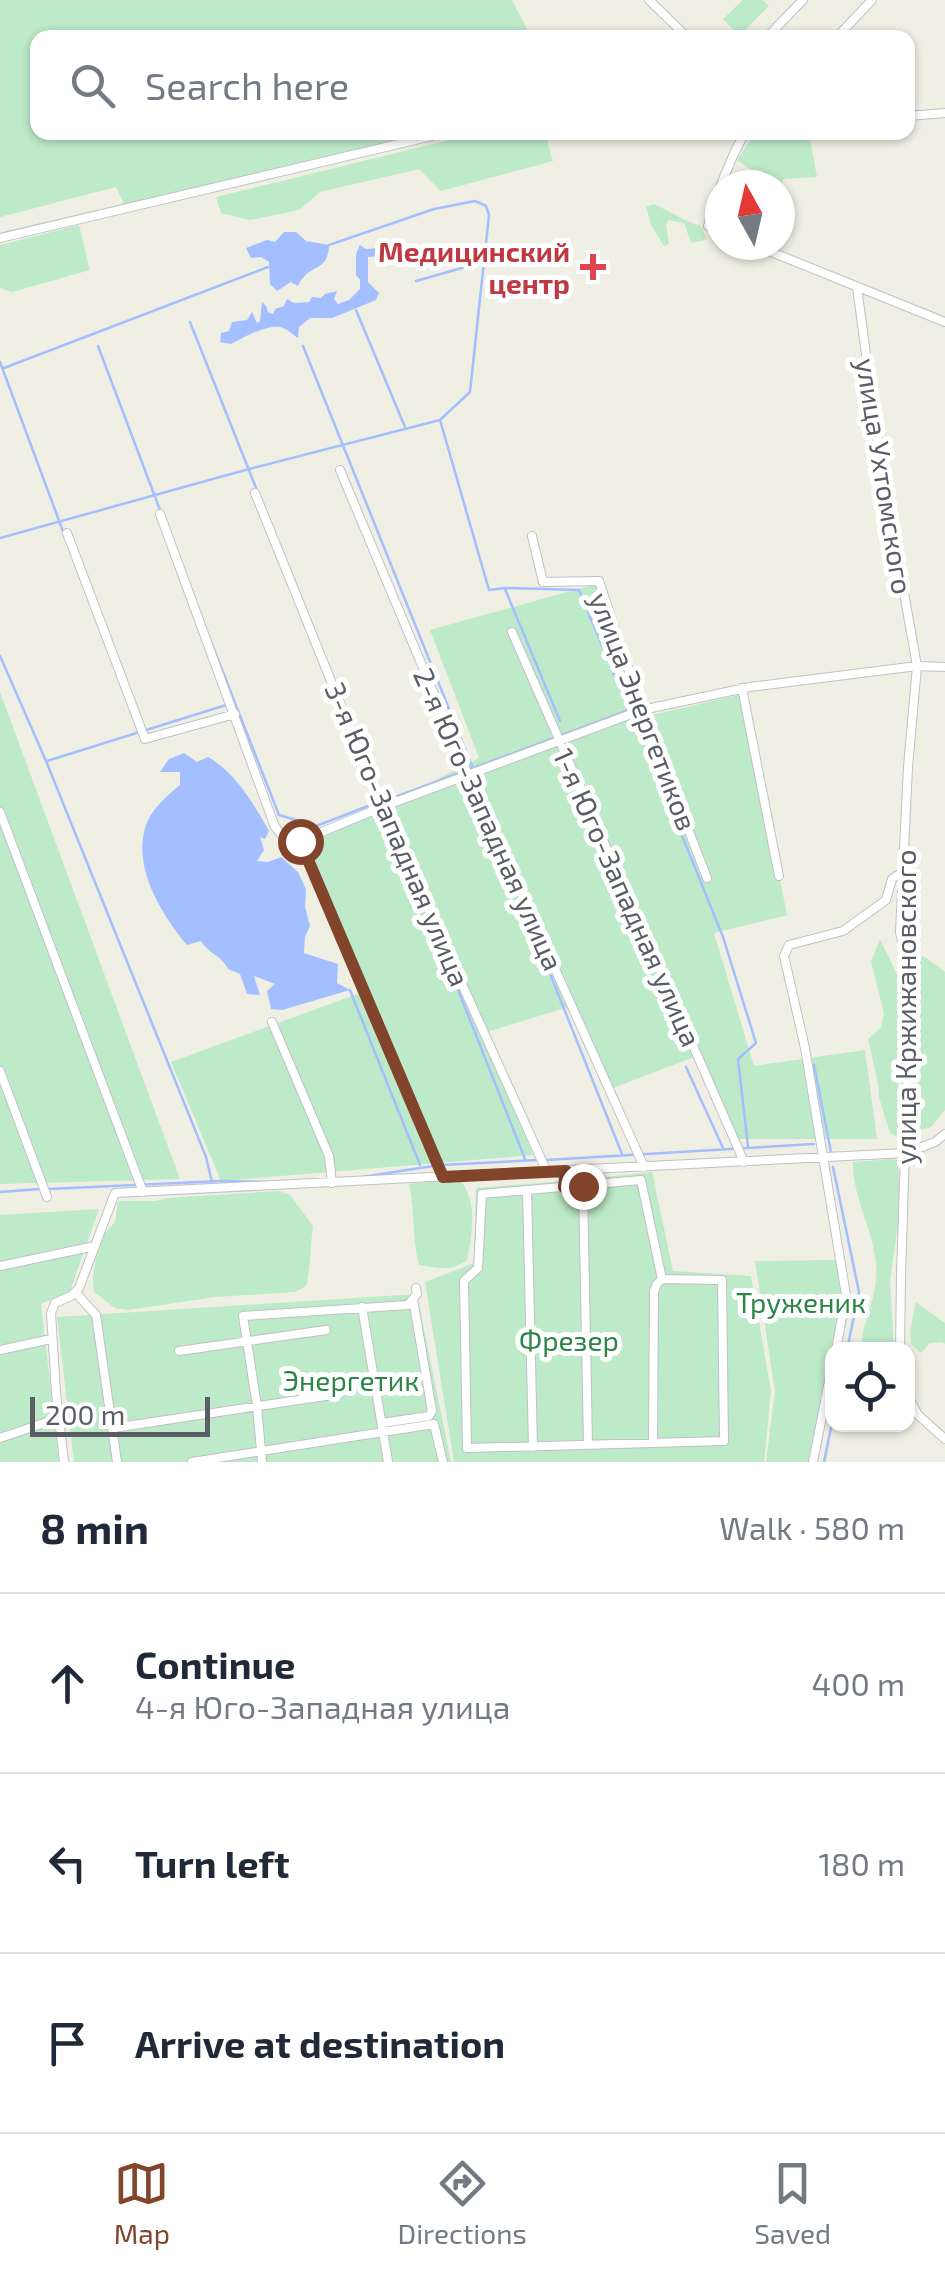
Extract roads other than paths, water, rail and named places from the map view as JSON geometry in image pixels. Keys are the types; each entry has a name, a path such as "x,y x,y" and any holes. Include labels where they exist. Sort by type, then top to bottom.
{"street":[{"path":"649,0 680,30"},
{"path":"774,30 803,0"},
{"path":"844,30 872,0"},
{"path":"915,115 945,113"},
{"path":"0,238 416,140"},
{"path":"725,170 741,140"},
{"path":"791,260 945,322"},
{"name":"улица Ухтомского","path":"857,287 880,458 917,666"},
{"name":"2-я Юго-Западная улица","path":"340,470 468,775 644,1167"},
{"name":"3-я Юго-Западная улица","path":"255,493 382,807 547,1172"},
{"path":"160,514 275,827 287,841 300,841 642,710 742,688 917,666 945,667"},
{"path":"67,533 144,739 235,714"},
{"name":"улица Энергетиков","path":"532,536 543,582 600,582 642,710 707,878"},
{"name":"1-я Юго-Западная улица","path":"512,632 744,1162"},
{"name":"улица Кржижановского","path":"900,1342 910,998 909,970 900,932 917,666"},
{"path":"742,688 780,876"},
{"path":"0,812 143,1192"},
{"path":"300,841 443,1177"},
{"path":"837,1342 846,1295 805,1048 784,956 789,945 843,932 886,900 892,879 904,871"},
{"path":"272,1022 329,1156 332,1182"},
{"path":"0,1071 46,1197"},
{"path":"64,1462 50,1314 55,1303 79,1288 114,1194 906,1153 945,1134"},
{"path":"564,1187 566,1171"},
{"path":"653,1443 657,1284 662,1279 722,1280 724,1441 534,1447 468,1448 464,1281 478,1268 482,1194 641,1180 662,1279"},
{"path":"583,1186 588,1444"},
{"path":"527,1190 534,1447"},
{"path":"0,1266 95,1246"},
{"path":"262,1462 242,1316 408,1305 417,1294 416,1288"},
{"path":"75,1292 96,1315 117,1462"},
{"path":"192,1462 429,1416 432,1412 413,1299"},
{"path":"362,1306 388,1462"},
{"path":"179,1351 326,1330"},
{"path":"0,1350 51,1340"},
{"path":"113,1428 339,1394"},
{"path":"813,1462 825,1401"},
{"path":"915,1409 945,1439"},
{"path":"0,1438 59,1418"},
{"path":"382,1427 434,1424 443,1462"}],"water":[{"path":"284,232 296,232 306,241 329,245 328,254 298,286 291,282 277,291 270,284 269,262 261,257 251,258 246,248 267,240 275,242"},
{"path":"360,245 366,249 381,248 383,256 368,257 368,282 379,293 376,300 332,318 310,318 299,327 298,338 287,330 271,327 231,344 220,342 221,333 229,331 232,322 247,320 252,312 257,323 260,321 262,302 273,314 287,299 294,303 309,302 312,297 321,298 337,291 334,299 338,304 349,300 360,289 356,254"},
{"path":"184,753 197,762 208,757 218,763 250,800 269,831 265,839 260,837 264,850 257,861 281,857 298,872 306,889 310,926 304,953 338,964 337,983 350,990 282,1010 271,1009 267,991 275,984 254,976 260,995 247,994 240,974 228,969 201,941 187,945 177,932 158,903 142,853 148,820 180,785 180,772 160,772 169,759"}],"waterway":[{"path":"0,538 440,420 470,392 489,215 486,206 475,201 434,209 329,245"},
{"path":"416,281 483,262"},
{"path":"4,368 268,267"},
{"path":"356,310 405,427"},
{"path":"190,322 258,493"},
{"path":"98,346 160,510"},
{"path":"303,346 472,766"},
{"path":"0,362 64,534"},
{"path":"440,420 489,590 579,590 629,710 562,735"},
{"path":"505,589 560,721"},
{"path":"208,634 279,815 316,826 376,803"},
{"path":"0,656 206,1157 212,1182"},
{"path":"47,761 226,705"},
{"path":"637,724 723,937 756,1043 738,1059 748,1146"},
{"path":"384,801 554,738"},
{"path":"523,906 622,1154"},
{"path":"438,939 525,1159"},
{"path":"350,990 420,1165"},
{"path":"814,1065 831,1152"},
{"path":"686,1067 723,1148"},
{"path":"546,1160 814,1144"},
{"path":"441,1165 538,1160"},
{"path":"362,1177 433,1166"},
{"path":"833,1167 859,1292 849,1342"},
{"path":"48,1189 264,1182"},
{"path":"0,1192 40,1189"},
{"path":"824,1462 830,1432"}],"place":[{"name":"Медицинский центр","path":"593,267"}],"park label":[{"name":"Труженик","path":"801,1302"},
{"name":"Фрезер","path":"569,1340"},
{"name":"Энергетик","path":"351,1380"}]}
